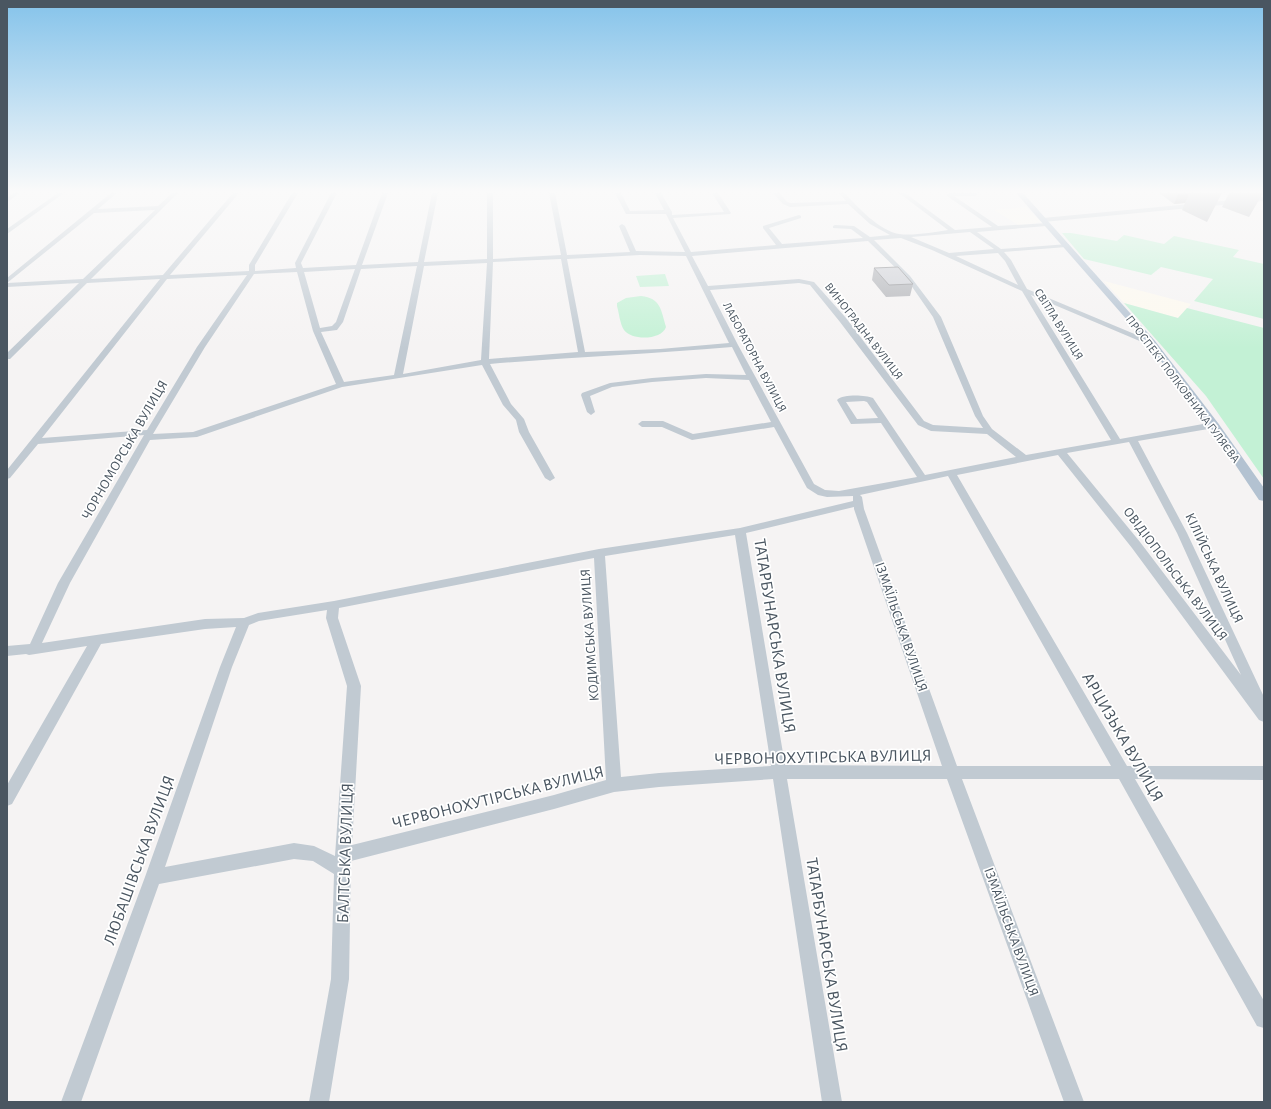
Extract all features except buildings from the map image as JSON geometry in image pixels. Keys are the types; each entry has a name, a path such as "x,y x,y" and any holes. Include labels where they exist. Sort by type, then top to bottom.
{"main road":[{"name":"ПРОСПЕКТ ПОЛКОВНИКА ГУЛЯЄВА","path":"1067,245 1152,344 1214,425 1264,496"}],"street":[{"path":"7,281 51,245"},
{"path":"7,357 121,245"},
{"path":"7,476 192,245"},
{"name":"ЧОРНОМОРСЬКА ВУЛИЦЯ","path":"34,648 64,583 148,434 201,347 252,272 252,265 264,245"},
{"path":"307,245 298,261 317,331 341,385"},
{"path":"317,331 330,329 338,324 367,245"},
{"path":"398,377 425,245"},
{"path":"490,245 485,362 507,405 520,419 524,432 550,478"},
{"path":"562,245 582,354"},
{"path":"630,245 634,253"},
{"name":"ЛАБОРАТОРНА ВУЛИЦЯ","path":"684,245 734,345 810,486 826,494 857,497"},
{"path":"7,285 564,256 634,253 689,254 810,245"},
{"path":"875,245 908,277 937,317 974,406 989,431 1024,458"},
{"name":"СВІТЛА ВУЛИЦЯ","path":"923,245 1025,291 1117,442"},
{"path":"992,245 1000,250 1008,260 1025,291 1152,344"},
{"path":"948,255 1058,245"},
{"name":"ВИНОГРАДНА ВУЛИЦЯ","path":"705,288 799,281 812,284 843,320 921,424 931,428 989,431"},
{"path":"36,441 148,434 194,435 341,385 485,362 582,354 660,351 734,345"},
{"path":"591,412 585,395 610,385 706,376 752,378"},
{"path":"884,420 854,422 841,400 865,398 870,400 884,420 922,478"},
{"path":"642,424 663,424 692,437 776,424"},
{"path":"857,497 922,478 1024,458 1214,425"},
{"name":"КІЛІЙСЬКА ВУЛИЦЯ","path":"1132,439 1182,534 1264,711"},
{"name":"ОВІДІОПОЛЬСЬКА ВУЛИЦЯ","path":"1061,452 1136,545 1264,716"},
{"name":"АРЦИЗЬКА ВУЛИЦЯ","path":"951,473 1264,1018"},
{"name":"ТАТАРБУНАРСЬКА ВУЛИЦЯ","path":"832,1102 740,531 857,497"},
{"name":"ІЗМАЇЛЬСЬКА ВУЛИЦЯ","path":"857,497 952,773 1074,1102"},
{"name":"КОДИМСЬКА ВУЛИЦЯ","path":"614,785 600,553 740,531"},
{"path":"7,651 205,624 242,626 258,617 334,605 600,553"},
{"name":"БАЛТСЬКА ВУЛИЦЯ","path":"319,1102 340,979 343,862 354,686 332,618 334,605"},
{"name":"ЛЮБАШІВСЬКА ВУЛИЦЯ","path":"71,1102 154,877 242,626"},
{"path":"7,800 64,700 96,640"},
{"path":"7,655 34,648"},
{"name":"ЧЕРВОНОХУТІРСЬКА ВУЛИЦЯ","path":"343,862 614,785 659,780 779,772 1264,772"},
{"path":"154,877 294,850 305,850 343,862"}],"shaded area":[{"path":"1104,281 1191,304 1178,318 1124,303"}],"green space":[{"path":"1072,245 1215,245 1239,250 1233,257 1264,264 1264,319 1194,301 1213,279 1161,267 1151,275 1084,259"},
{"path":"665,274 669,286 640,287 636,276"},
{"path":"641,296 653,299 656,302 661,310 666,327 663,331 653,337 646,338 628,334 623,328 620,318 617,303 626,298"},
{"path":"1124,303 1178,318 1187,308 1264,328 1264,479 1206,396"}]}
